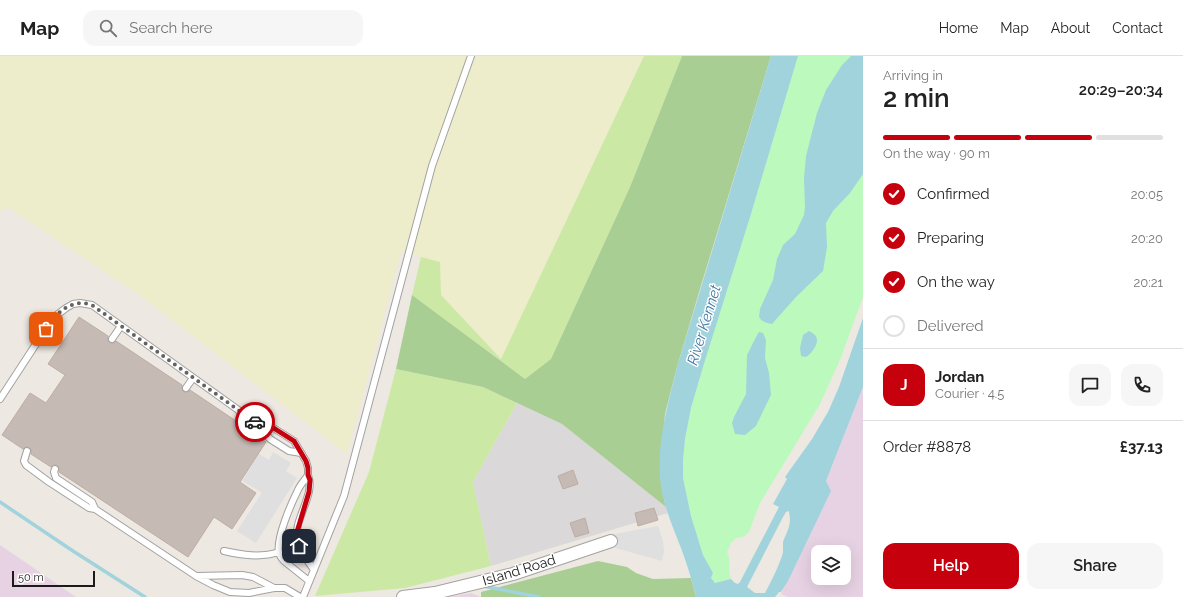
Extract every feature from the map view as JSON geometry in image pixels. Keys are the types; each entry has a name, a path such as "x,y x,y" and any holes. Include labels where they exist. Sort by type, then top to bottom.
{"street":[{"name":"Island Road","path":"403,597 435,593 513,574 611,541"}],"lane":[{"path":"27,451 24,461 26,465 55,486 89,508 95,509 196,576 222,590 237,593 249,593 274,588 285,588 302,597 344,496 432,166 471,56"},
{"path":"0,399 53,318 73,304 87,303 92,305 253,421 270,439 289,451 301,453"},
{"path":"112,339 121,326"},
{"path":"186,388 193,378"},
{"path":"253,421 272,427 294,441 306,461 310,480 309,492 297,532 297,539 304,556 314,570"},
{"path":"246,427 253,421"},
{"path":"55,469 54,472 56,478 92,502 95,509"},
{"path":"308,475 298,489 282,528 278,552 284,561 309,581"},
{"path":"224,551 255,556 278,552"},
{"path":"196,576 242,575 253,577 274,588"}],"shaded area":[{"path":"863,387 863,597 788,597 781,594 807,541 826,481"},
{"path":"517,403 562,424 666,507 668,513 491,566 473,482"},
{"path":"273,452 291,463 286,471 297,478 256,543 237,531 261,492 242,481 259,454 269,460"},
{"path":"658,526 663,541 664,552 662,561 612,547 610,535"},
{"path":"0,545 76,597 0,597"},
{"path":"471,593 481,597 450,597"}],"green space":[{"path":"0,56 644,56 501,359 440,295 440,262 401,252 347,454 138,294 9,208 0,211"},
{"path":"644,56 682,56 630,187 551,359 525,379 412,295 421,257 440,262 441,295 501,359"},
{"path":"682,56 771,56 700,289 665,414 660,475 666,507 562,424 483,387 396,369 412,295 525,379 551,359 630,187"},
{"path":"798,56 863,56 863,297 840,360 820,404 760,503 749,532 743,537 736,538 731,543 727,552 731,579 715,583 711,578 713,573 703,555 691,516 683,478 685,439 691,408 703,367 751,214"},
{"path":"396,369 483,387 517,403 473,482 491,566 405,588 315,596 369,472"},
{"path":"598,561 627,567 636,573 653,579 691,578 696,597 481,597 481,592"}],"water":[{"name":"River Kennet","path":"771,56 798,56 691,408 685,439 683,460 683,478 691,516 703,555 713,573 711,578 715,583 731,579 738,584 779,507 773,504 787,479 785,477 812,439 828,412 839,387 863,318 863,387 826,481 831,491 788,581 781,592 779,592 775,597 696,597 663,496 660,480 660,447 662,431 677,367","holes":["786,512 789,512 789,524 783,542 783,552 778,567 765,593 755,593 747,587 783,517"]},
{"path":"851,56 863,56 863,174 850,193 833,211 826,223 827,247 823,271 796,297 772,324 766,323 759,317 760,309 773,280 777,259 783,245 795,234 804,215 804,178 806,156 817,113 826,90 842,65"},
{"path":"809,331 815,335 817,341 813,350 806,357 801,356 800,348 803,335"},
{"path":"759,332 763,333 766,340 765,358 769,373 771,395 756,426 745,435 735,434 732,423 746,394 747,355"}],"building":[{"path":"79,317 108,336 108,341 110,343 114,343 116,341 182,385 182,390 184,392 188,392 190,390 242,425 243,431 250,430 266,442 240,482 256,493 232,529 214,517 188,557 59,472 57,465 51,467 31,454 30,448 26,447 23,449 2,435 30,393 46,403 65,375 48,364"},
{"path":"573,470 578,484 563,489 558,476"},
{"path":"654,508 658,520 638,526 635,513"},
{"path":"585,518 589,533 575,537 570,523"}],"waterway":[{"path":"0,502 145,597"},
{"path":"483,586 539,597"}],"way so far":[{"path":"46,329 53,318 73,304 87,303 92,305 255,422"}],"route":[{"path":"255,422 272,427 294,441 306,461 310,480 309,492 297,532 299,546"}]}
